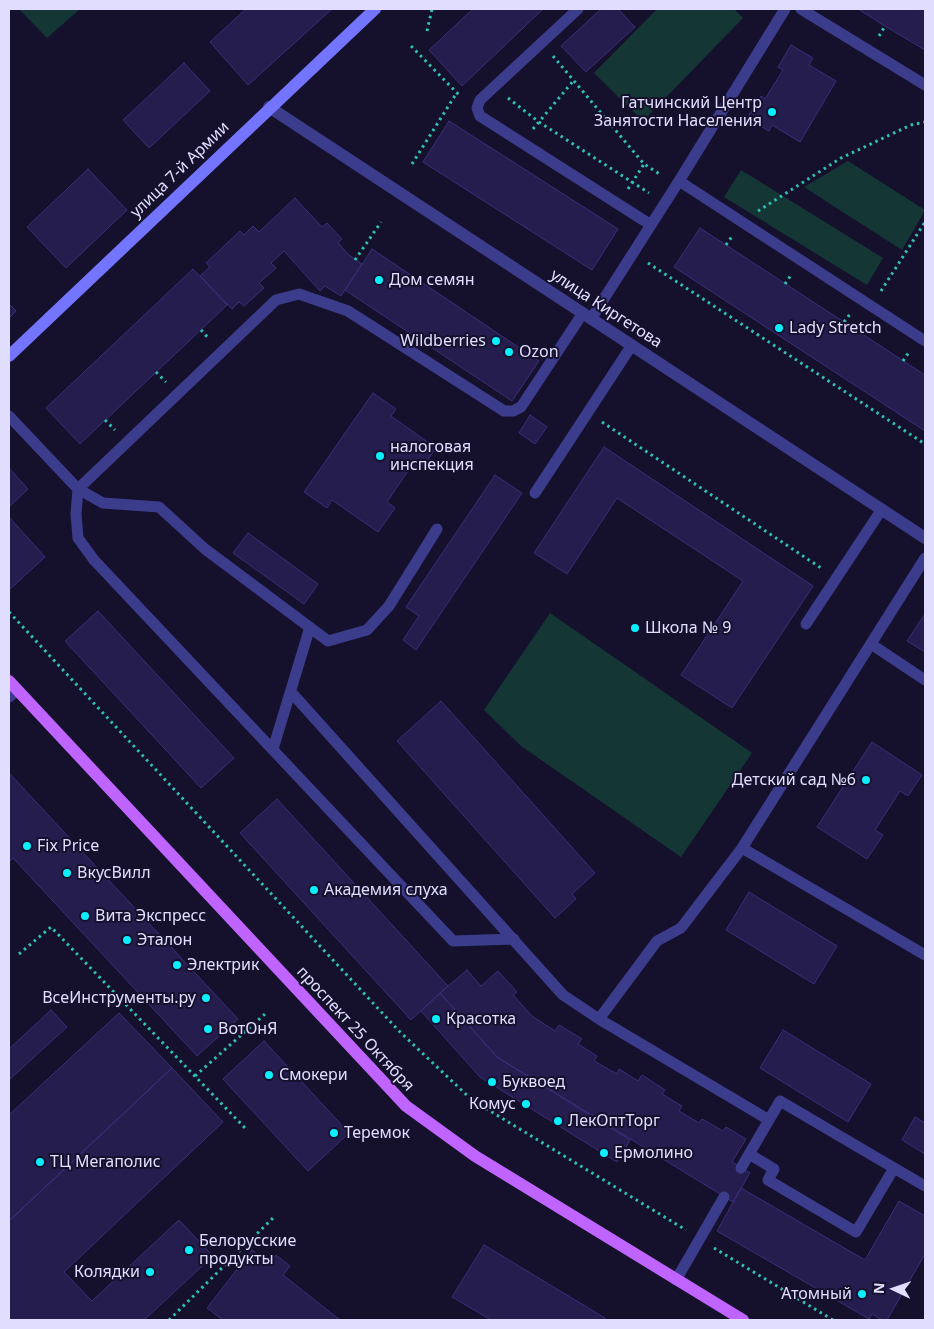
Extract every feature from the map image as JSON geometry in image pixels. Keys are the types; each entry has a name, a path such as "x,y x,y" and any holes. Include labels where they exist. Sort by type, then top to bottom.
{"main road":[{"name":"проспект 25 Октября","path":"12,689 406,1106 475,1156 743,1320"}],"street":[{"name":"улица 7-й Армии","path":"9,356 375,9"},
{"name":"улица Киргетова","path":"269,108 925,538"}],"lane":[{"path":"578,9 480,100 477,108 480,116 651,225"},
{"path":"514,939 454,941 94,560 78,538 76,514 78,489 276,300 299,294 348,311 504,411 513,411 521,407 632,254 785,9"},
{"path":"801,9 925,85"},
{"path":"677,183 925,341"},
{"path":"535,493 632,346"},
{"path":"9,416 78,489 103,503 160,507 205,549 328,641 366,630 389,606 437,529"},
{"path":"806,624 882,509"},
{"path":"598,1019 657,941 681,928 742,848 925,558"},
{"path":"273,749 310,627"},
{"path":"870,644 925,680"},
{"path":"291,692 563,995 598,1019 769,1120"},
{"path":"742,848 925,954"},
{"path":"741,1168 780,1101 925,1186"},
{"path":"749,1154 774,1169 768,1180 856,1232 894,1168"},
{"path":"676,1280 724,1197"}],"path":[{"path":"427,31 432,9"},
{"path":"542,42 644,164 677,183"},
{"path":"411,46 456,94 477,108"},
{"path":"522,143 574,80"},
{"path":"494,87 538,122 665,203"},
{"path":"412,164 456,94"},
{"path":"741,222 841,158 911,125 925,121"},
{"path":"618,204 644,164"},
{"path":"355,260 381,222"},
{"path":"871,306 925,222"},
{"path":"632,254 925,444"},
{"path":"588,413 836,578"},
{"path":"9,612 399,1031 472,1100 833,1320"},
{"path":"20,954 51,927 245,1128"},
{"path":"195,1076 264,1014"},
{"path":"169,1320 274,1217"}],"green space":[{"path":"19,9 80,9 47,38"},
{"path":"657,9 734,9 743,18 643,121 594,73"},
{"path":"848,161 925,210 902,250 804,187"},
{"path":"741,170 883,258 867,285 724,197"},
{"path":"550,613 752,753 681,857 521,746 484,710"}],"building":[{"path":"246,9 332,9 248,85 210,42"},
{"path":"473,9 543,9 462,86 429,50"},
{"path":"601,9 618,9 635,27 586,72 561,46"},
{"path":"858,9 925,9 925,50 885,26"},
{"path":"791,45 813,58 809,65 836,81 800,142 772,125 769,131 747,118 761,96 765,99 783,70 778,67"},
{"path":"184,63 210,91 149,148 123,120"},
{"path":"449,121 618,229 592,270 423,162"},
{"path":"88,169 127,210 66,268 27,227"},
{"path":"295,198 322,227 327,223 342,239 338,243 349,255 362,264 341,296 325,286 320,291 284,251 271,263 276,268 259,283 264,288 244,306 239,302 232,309 200,276 210,267 206,263 240,231 244,235 253,226 259,232"},
{"path":"700,228 925,375 925,431 674,267"},
{"path":"372,249 539,361 512,401 345,290"},
{"path":"193,269 227,305 80,444 46,408"},
{"path":"9,304 16,311 9,318"},
{"name":"налоговая инспекция","path":"373,393 396,409 391,416 436,448 420,471 412,465 387,502 395,508 378,532 332,500 327,508 304,492"},
{"path":"530,415 547,427 535,444 519,433"},
{"path":"604,447 813,586 732,708 681,675 743,581 617,498 567,574 534,553"},
{"path":"9,468 28,489 9,507"},
{"path":"495,475 522,493 416,650 403,640 419,616 406,607"},
{"path":"9,517 45,557 9,590"},
{"path":"248,533 318,584 304,604 233,553"},
{"path":"98,611 234,758 201,788 65,641"},
{"path":"925,614 925,652 907,641"},
{"path":"441,701 595,873 572,894 576,899 555,918 397,741"},
{"path":"872,742 922,775 908,796 900,791 875,830 883,835 867,859 817,827"},
{"name":"Эталон","path":"9,773 238,1019 197,1056 13,858 9,862"},
{"path":"277,799 448,986 411,1020 240,833"},
{"path":"749,892 837,946 814,984 726,930"},
{"path":"467,970 481,986 498,971 517,992 513,995 532,1016 555,1031 559,1025 582,1039 578,1044 597,1056 594,1061 617,1074 619,1069 638,1081 642,1075 665,1090 662,1094 682,1106 679,1111 699,1123 702,1119 723,1131 726,1127 746,1139 732,1162 750,1173 733,1202 497,1057 440,993"},
{"path":"440,993 497,1057 630,1140 617,1162 480,1077 421,1011"},
{"path":"51,1010 67,1027 9,1080 9,1049"},
{"name":"ТЦ Мегаполис","path":"119,1013 172,1068 9,1221 9,1115"},
{"path":"783,1030 871,1084 848,1122 760,1068"},
{"path":"264,1041 349,1133 308,1171 223,1079"},
{"path":"172,1068 223,1122 64,1272 92,1301 179,1220 213,1256 144,1320 9,1320 9,1221"},
{"path":"915,1117 925,1123 925,1154 902,1140"},
{"path":"741,1188 865,1260 899,1201 925,1216 925,1254 887,1320 882,1320 872,1314 869,1319 717,1231"},
{"path":"484,1245 605,1318 604,1320 491,1320 452,1297"},
{"path":"252,1250 269,1264 276,1255 290,1266 283,1275 340,1320 223,1320 207,1308"}],"place":[{"name":"Гатчинский Центр Занятости Населения","path":"772,112"},
{"name":"Дом семян","path":"379,280"},
{"name":"Lady Stretch","path":"779,328"},
{"name":"Wildberries","path":"496,341"},
{"name":"Ozon","path":"509,352"},
{"name":"налоговая инспекция","path":"380,456"},
{"name":"Школа № 9","path":"635,628"},
{"name":"Детский сад №6","path":"866,780"},
{"name":"Fix Price","path":"27,846"},
{"name":"ВкусВилл","path":"67,873"},
{"name":"Академия слуха","path":"314,890"},
{"name":"Вита Экспресс","path":"85,916"},
{"name":"Эталон","path":"127,940"},
{"name":"Электрик","path":"177,965"},
{"name":"ВсеИнструменты.ру","path":"206,998"},
{"name":"Красотка","path":"436,1019"},
{"name":"ВотОнЯ","path":"208,1029"},
{"name":"Смокери","path":"269,1075"},
{"name":"Буквоед","path":"492,1082"},
{"name":"Комус","path":"526,1104"},
{"name":"ЛекОптТорг","path":"558,1121"},
{"name":"Теремок","path":"334,1133"},
{"name":"Ермолино","path":"604,1153"},
{"name":"ТЦ Мегаполис","path":"40,1162"},
{"name":"Белорусские продукты","path":"189,1250"},
{"name":"Колядки","path":"150,1272"},
{"name":"Атомный","path":"862,1294"}]}
